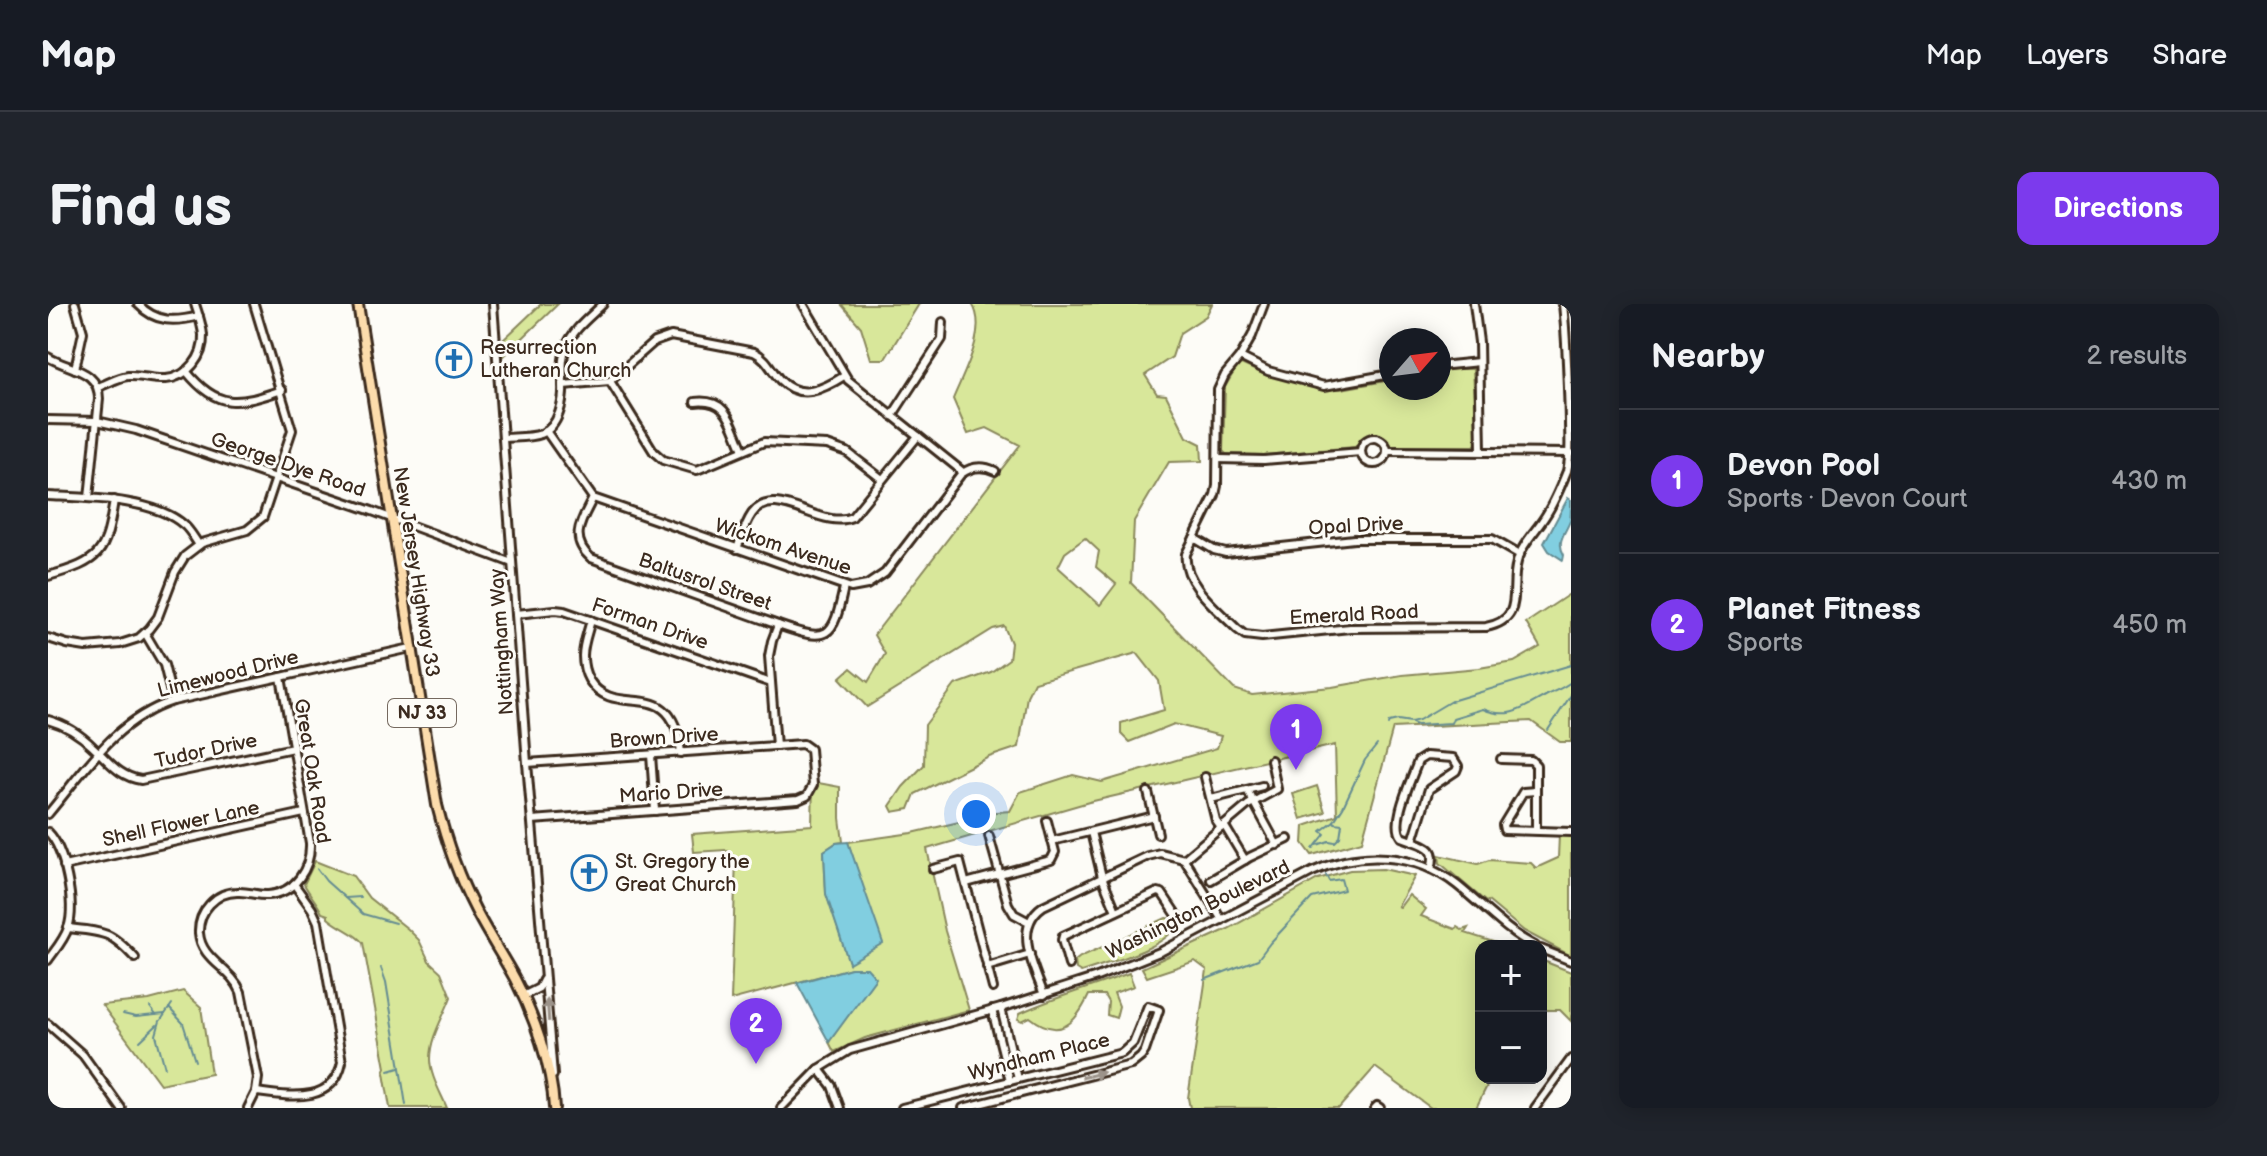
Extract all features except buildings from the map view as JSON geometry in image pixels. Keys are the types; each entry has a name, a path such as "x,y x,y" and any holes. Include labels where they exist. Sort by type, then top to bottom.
{"main road":[{"name":"New Jersey Highway 33","path":"358,304 435,798 450,851 474,909 523,996 540,1039 554,1103"}],"street":[{"path":"75,304 83,332 75,369"},
{"path":"138,304 153,316 168,321 199,316"},
{"path":"98,387 123,377 162,379 186,371 201,351 203,336 195,304"},
{"path":"48,638 86,647 125,643 145,633 158,617 180,563 199,545 253,526 267,510 292,430 254,304"},
{"name":"Nottingham Way","path":"493,304 554,1103"},
{"path":"503,438 536,435 552,426 559,412 563,385 562,360 566,345 576,330 603,304"},
{"path":"803,304 844,376 854,386 963,472 980,467 995,471"},
{"name":"Emerald Road","path":"1264,304 1259,321 1240,357 1225,375 1218,391 1215,495 1184,563 1194,584 1237,629 1245,635 1262,637 1350,628 1493,625 1511,613 1517,560 1556,498 1569,466 1563,304"},
{"path":"1474,304 1481,451"},
{"path":"892,416 942,339 943,322"},
{"path":"563,385 610,381 654,342 671,336 754,352 764,358 785,384 797,390 820,390 844,376"},
{"path":"48,357 89,375 98,387 89,498"},
{"path":"1240,357 1268,371 1324,386 1379,376"},
{"path":"1451,365 1479,362"},
{"path":"186,371 203,390 224,401 248,401 282,390"},
{"path":"610,381 650,447 663,460 697,470 771,441 834,446 847,452 882,479"},
{"path":"695,402 711,401 721,406 743,450"},
{"name":"George Dye Road","path":"48,420 97,421 136,430 512,563"},
{"path":"546,431 593,498"},
{"path":"737,549 749,519 761,506 779,503 830,520 847,520 856,514 918,436"},
{"path":"1373,438 1383,443 1387,451 1383,460 1374,464 1365,461 1361,452 1364,442 1373,438"},
{"path":"1387,451 1570,453"},
{"path":"1218,459 1264,460 1361,452"},
{"name":"Wickom Avenue","path":"593,498 844,587 859,587 880,578 963,472"},
{"path":"48,496 114,500 145,507 173,517 185,526 199,545"},
{"name":"Baltusrol Street","path":"593,498 578,531 582,548 591,558 778,625 812,636 829,630 838,616 844,587"},
{"path":"48,576 78,567 97,554 109,532 114,500"},
{"name":"Opal Drive","path":"1194,538 1226,553 1354,539 1492,539 1520,555"},
{"name":"Forman Drive","path":"516,614 555,610 771,683"},
{"path":"591,620 583,659 588,678 599,691 611,697 648,701 662,708 676,725 681,753"},
{"path":"776,746 770,648 778,625"},
{"path":"145,633 164,665 173,701"},
{"name":"Limewood Drive","path":"48,814 99,753 129,723 150,710 173,701 411,648"},
{"name":"Great Oak Road","path":"281,677 310,843 304,873 294,884"},
{"name":"Tudor Drive","path":"48,720 71,730 120,773 141,780 293,748"},
{"name":"Brown Drive","path":"527,763 803,744 810,749 813,785 810,793"},
{"path":"651,755 655,811"},
{"path":"1413,841 1429,789 1457,769 1453,758 1426,756 1418,761 1403,798 1397,827 1402,837 1432,851 1434,859 1431,869"},
{"path":"1501,759 1531,760 1535,763 1536,830"},
{"path":"1184,859 1253,801 1277,789 1271,760"},
{"path":"1205,777 1216,821 1245,860"},
{"path":"1211,799 1262,786"},
{"path":"1247,790 1277,845"},
{"path":"1536,791 1523,792 1503,827 1506,831 1571,832"},
{"path":"1148,792 1158,834"},
{"name":"Mario Drive","path":"532,820 798,800 810,793"},
{"name":"Shell Flower Lane","path":"64,866 304,813"},
{"path":"1052,841 1154,816"},
{"path":"966,883 1051,860 1055,852 1047,821"},
{"path":"48,832 58,846 71,900 68,928 48,960"},
{"path":"1091,832 1102,877 1116,911"},
{"path":"989,836 1010,909 1029,922"},
{"path":"1211,880 1288,839"},
{"path":"1044,995 1026,935 1029,922 1037,910 1154,854 1184,859 1222,920"},
{"name":"Washington Boulevard","path":"781,1108 819,1069 839,1055 864,1044 1044,995 1140,960 1312,872 1342,861 1385,857 1431,869 1455,884 1525,940"},
{"path":"933,869 960,862 993,988"},
{"path":"248,1108 256,1092 257,1071 241,992 236,982 204,949 200,922 210,904 221,895 241,892 270,895 294,884 318,922 342,1062 334,1081 317,1093 256,1092"},
{"path":"1069,965 1063,936 1160,891 1180,920"},
{"path":"68,928 109,934 135,958"},
{"path":"1547,951 1571,961"},
{"path":"987,967 1030,954"},
{"path":"523,996 539,988 544,977"},
{"name":"Wyndham Place","path":"902,1108 1122,1053 1133,1043 1148,1006 1159,1010 1145,1051 1131,1065 963,1108"},
{"path":"1001,1008 1014,1080"},
{"path":"992,1010 1014,1080"},
{"path":"48,1024 83,1055 121,1108"},
{"path":"1535,1108 1571,1059"},
{"path":"819,1069 832,1086 840,1108"}],"green space":[{"path":"541,304 558,304 502,358 501,342"},
{"path":"841,304 919,304 885,359 871,359 861,327"},
{"path":"972,304 1212,304 1206,316 1180,333 1172,357 1145,375 1157,394 1166,395 1187,437 1201,444 1202,461 1169,462 1134,521 1131,583 1234,689 1252,695 1514,662 1540,647 1526,623 1571,593 1571,742 1560,742 1531,721 1393,728 1362,841 1312,855 1303,843 1304,826 1337,815 1335,745 1089,802 927,849 945,931 969,1010 865,1038 834,1052 829,1042 875,977 851,968 731,1000 736,859 726,850 694,852 692,834 812,825 813,782 840,787 843,842 824,851 826,893 849,962 864,891 848,842 912,833 976,818 984,813 1010,811 1020,792 1073,775 1102,782 1217,748 1221,736 1174,724 1129,742 1121,734 1121,723 1164,710 1159,681 1137,653 1034,682 1027,696 1019,747 989,757 915,794 909,809 893,812 890,806 924,765 925,725 955,685 991,672 1009,659 1011,643 1004,626 993,629 867,707 840,678 851,668 868,682 885,654 874,635 1020,445 987,428 968,434 953,399 973,352 978,326","holes":["1085,538 1099,551 1096,567 1116,584 1100,605 1058,567 1065,553"]},
{"path":"1239,363 1263,374 1320,389 1341,389 1379,382 1379,400 1451,400 1451,370 1473,369 1477,443 1474,446 1392,446 1383,436 1374,433 1355,447 1264,455 1226,454 1223,451 1225,387"},
{"path":"1317,786 1325,812 1301,819 1293,794"},
{"path":"1559,835 1571,835 1571,956 1547,943 1547,940 1524,931 1486,902 1440,863 1439,855 1478,864 1489,860 1531,863 1536,868 1558,858"},
{"path":"315,861 353,876 369,898 419,940 429,961 441,972 451,997 435,1035 430,1065 447,1108 390,1108 384,1073 386,1068 363,943 322,913 306,888 304,884"},
{"path":"1383,869 1415,876 1398,906 1409,895 1426,909 1421,916 1455,929 1468,928 1465,933 1487,940 1475,940 1475,1084 1488,1084 1476,1108 1431,1108 1375,1067 1339,1108 1190,1108 1188,1098 1207,970 1195,961 1147,977 1142,968 1228,929 1318,879 1350,870"},
{"path":"1166,918 1173,919 1176,927 1158,943 1133,955 1081,972 1076,969 1075,961 1080,957"},
{"path":"1547,962 1571,972 1571,1021 1560,1010 1547,1010"},
{"path":"1129,973 1134,986 1114,993 1119,1006 1116,1018 1107,1015 1108,1002 1104,995 1089,995 1079,1014 1066,1026 1050,1028 1030,1017 1022,1021 1018,1019 1020,1013 1033,1007"},
{"path":"183,991 201,1007 211,1074 160,1084 102,1005 149,1000"}],"water":[{"path":"1568,498 1571,500 1571,516 1561,542 1563,560 1549,551 1544,543"},
{"path":"848,842 883,943 849,963 826,894 824,851 836,843"},
{"path":"851,968 867,968 876,978 829,1042 797,983"}],"waterway":[{"path":"1388,725 1398,720 1419,720 1451,701 1571,665"},
{"path":"1412,723 1451,723 1453,718 1483,709 1510,713 1571,682"},
{"path":"1548,730 1571,695"},
{"path":"1313,849 1325,834 1321,831 1334,821 1343,807 1365,760 1377,745"},
{"path":"1317,845 1335,842 1340,837 1342,824 1334,821"},
{"path":"317,869 363,914 395,923"},
{"path":"1204,980 1258,959 1312,898 1344,890 1341,879 1329,881 1326,875"},
{"path":"345,898 360,897"},
{"path":"381,968 386,982 406,1105"},
{"path":"161,1020 172,1004"},
{"path":"150,1007 156,1015"},
{"path":"169,1008 183,1023 195,1061"},
{"path":"123,1014 136,1017 165,1014"},
{"path":"160,1021 156,1035 165,1068"},
{"path":"140,1041 157,1025"},
{"path":"389,1071 399,1068"}],"place":[{"name":"Resurrection Lutheran Church","path":"454,360"},
{"name":"Devon Pool","path":"1296,770"},
{"name":"St. Gregory the Great Church","path":"589,873"},
{"name":"Planet Fitness","path":"756,1064"}]}
